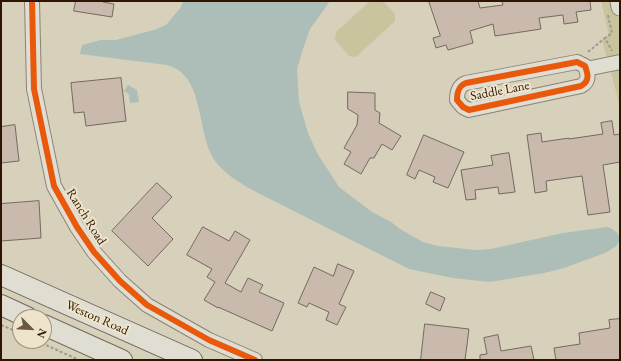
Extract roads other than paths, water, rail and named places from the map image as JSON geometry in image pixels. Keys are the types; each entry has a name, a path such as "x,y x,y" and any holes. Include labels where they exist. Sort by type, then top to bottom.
{"main road":[{"name":"Weston Road","path":"1,275 192,360"},
{"path":"1,305 12,310"},
{"path":"52,328 122,360"}],"street":[{"name":"Ranch Road","path":"32,1 34,89 54,186 77,227 94,252 120,281 147,305 209,340 255,360"},
{"name":"Saddle Lane","path":"577,62 586,69 588,78 581,86 470,110 463,107 457,100 459,89 466,83 577,62"},
{"name":"Saddle Lane","path":"586,69 619,62"}]}
